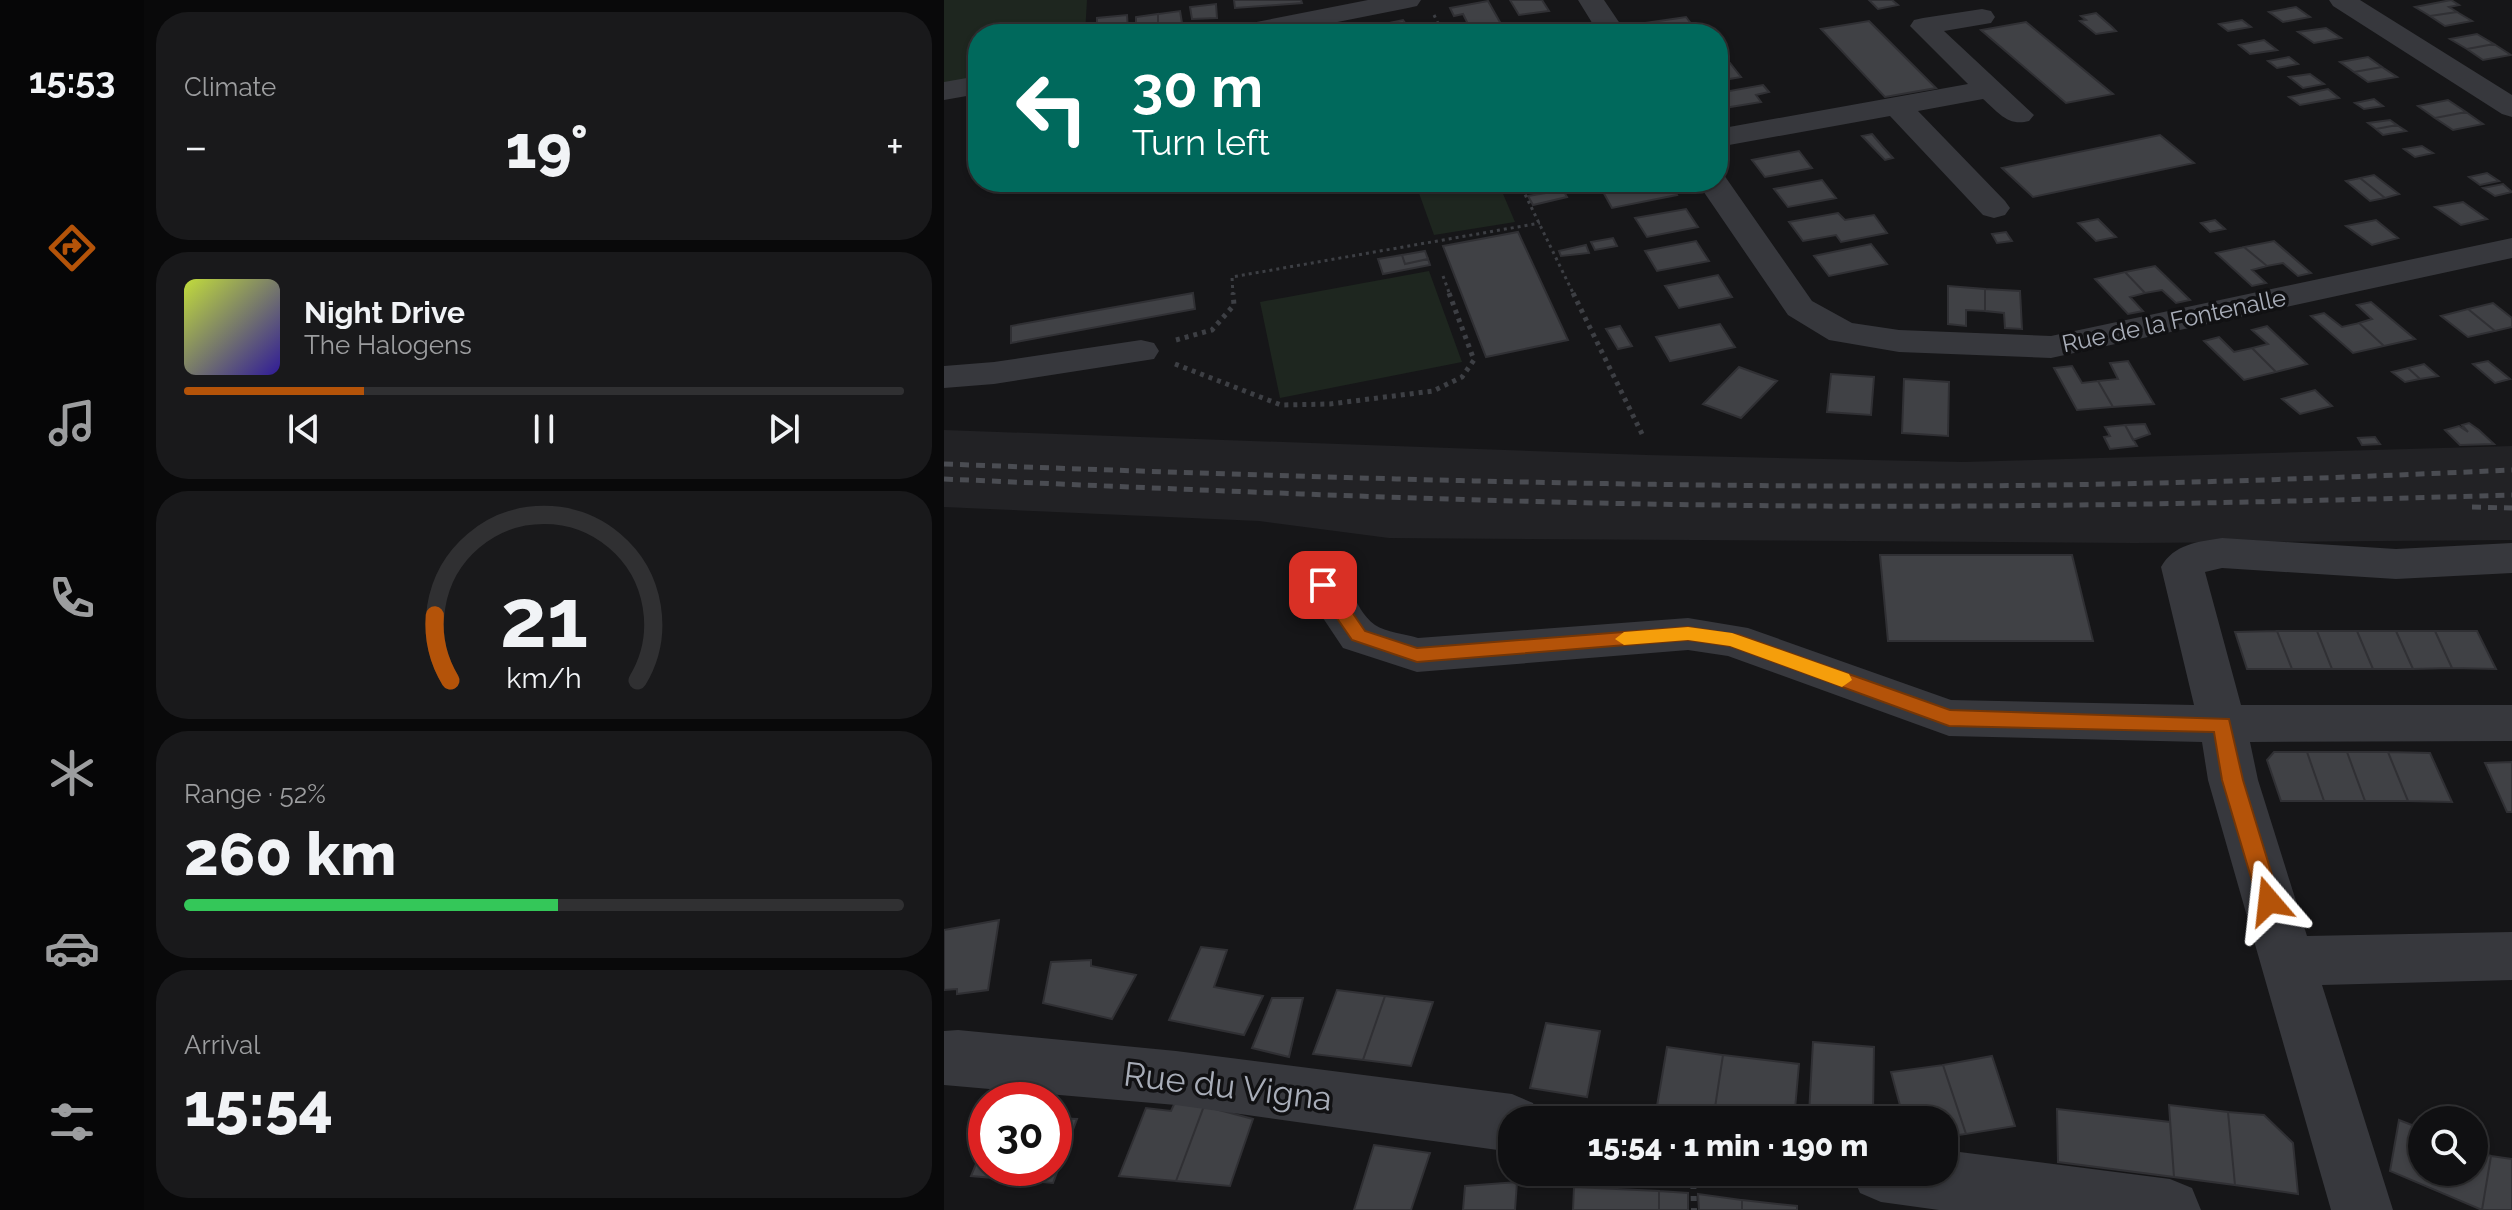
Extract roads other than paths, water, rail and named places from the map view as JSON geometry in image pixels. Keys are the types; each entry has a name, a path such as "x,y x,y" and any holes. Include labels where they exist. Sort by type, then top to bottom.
{"street":[{"path":"1287,24 1408,0"},
{"path":"1591,0 1607,24"},
{"path":"2342,0 2512,108"},
{"path":"1982,17 1923,26 2019,115"},
{"path":"944,91 968,87"},
{"path":"1728,136 1989,89"},
{"path":"1897,106 1994,208"},
{"name":"Rue de la Fontenalle","path":"1720,192 1800,308 1842,332 1899,341 2051,347 2512,248"},
{"path":"944,377 994,373 1141,351"},
{"path":"2362,1210 2233,780 2182,567 2196,557 2222,553 2396,564 2512,558"},
{"path":"1323,585 1359,636 1417,655 1688,634 1732,640 1949,718 2222,724 2512,723"},
{"path":"2287,961 2512,956"},
{"name":"Rue du Vigna","path":"944,1058 1176,1078 1498,1121"},
{"path":"1958,1182 2170,1210"}],"railway":[{"path":"944,464 1432,480 1799,486 2143,483 2512,470"},
{"path":"944,479 1427,498 1815,506 2114,504 2512,495"},
{"path":"2472,507 2512,508"}]}
